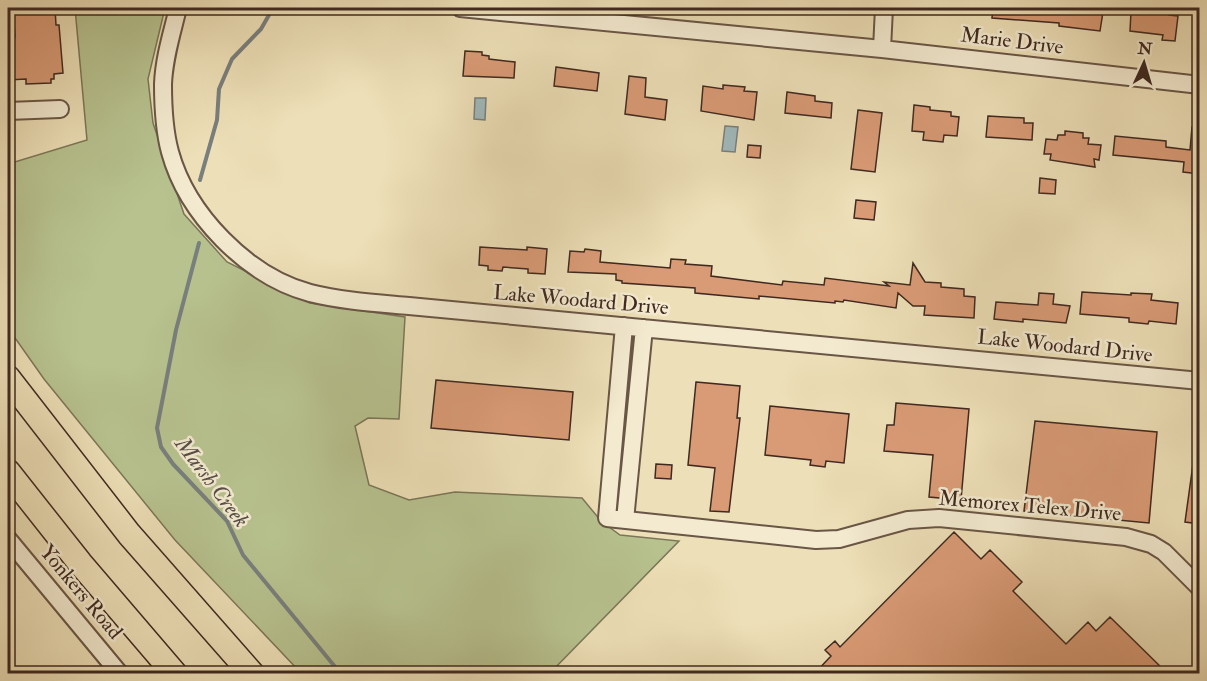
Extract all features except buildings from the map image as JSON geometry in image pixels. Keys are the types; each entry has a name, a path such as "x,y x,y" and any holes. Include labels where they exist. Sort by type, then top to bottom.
{"highway":[{"path":"8,378 122,524 252,674"},
{"path":"8,472 80,563 175,674"}],"street":[{"name":"Lake Woodard Drive","path":"178,8 166,58 163,83 170,151 183,184 208,223 249,263 287,284 308,292 328,297 409,306 1200,381"},
{"name":"Marie Drive","path":"460,8 882,49 1200,85"},
{"path":"882,49 884,8"},
{"path":"8,111 60,109"},
{"path":"624,326 607,518 625,520 644,328"},
{"name":"Memorex Telex Drive","path":"625,520 816,540 839,539 908,520 939,518 1126,537 1151,544 1164,552 1200,588"},
{"name":"Yonkers Road","path":"8,538 120,674"}],"green space":[{"path":"75,8 165,8 148,79 153,123 184,214 227,262 310,303 405,317 399,419 368,418 355,426 369,485 409,500 455,492 582,498 601,521 620,535 679,541 550,673 301,673 175,540 44,379 8,328 8,164 87,140"}],"water":[{"path":"475,98 486,98 485,120 474,119"},
{"path":"725,126 738,127 735,152 722,151"}],"waterway":[{"name":"Marsh Creek","path":"200,180 217,120 219,89 232,59 261,29 273,8"},
{"name":"Marsh Creek","path":"199,243 176,330 157,428 161,447 173,464 227,521 243,555 341,674"}]}
